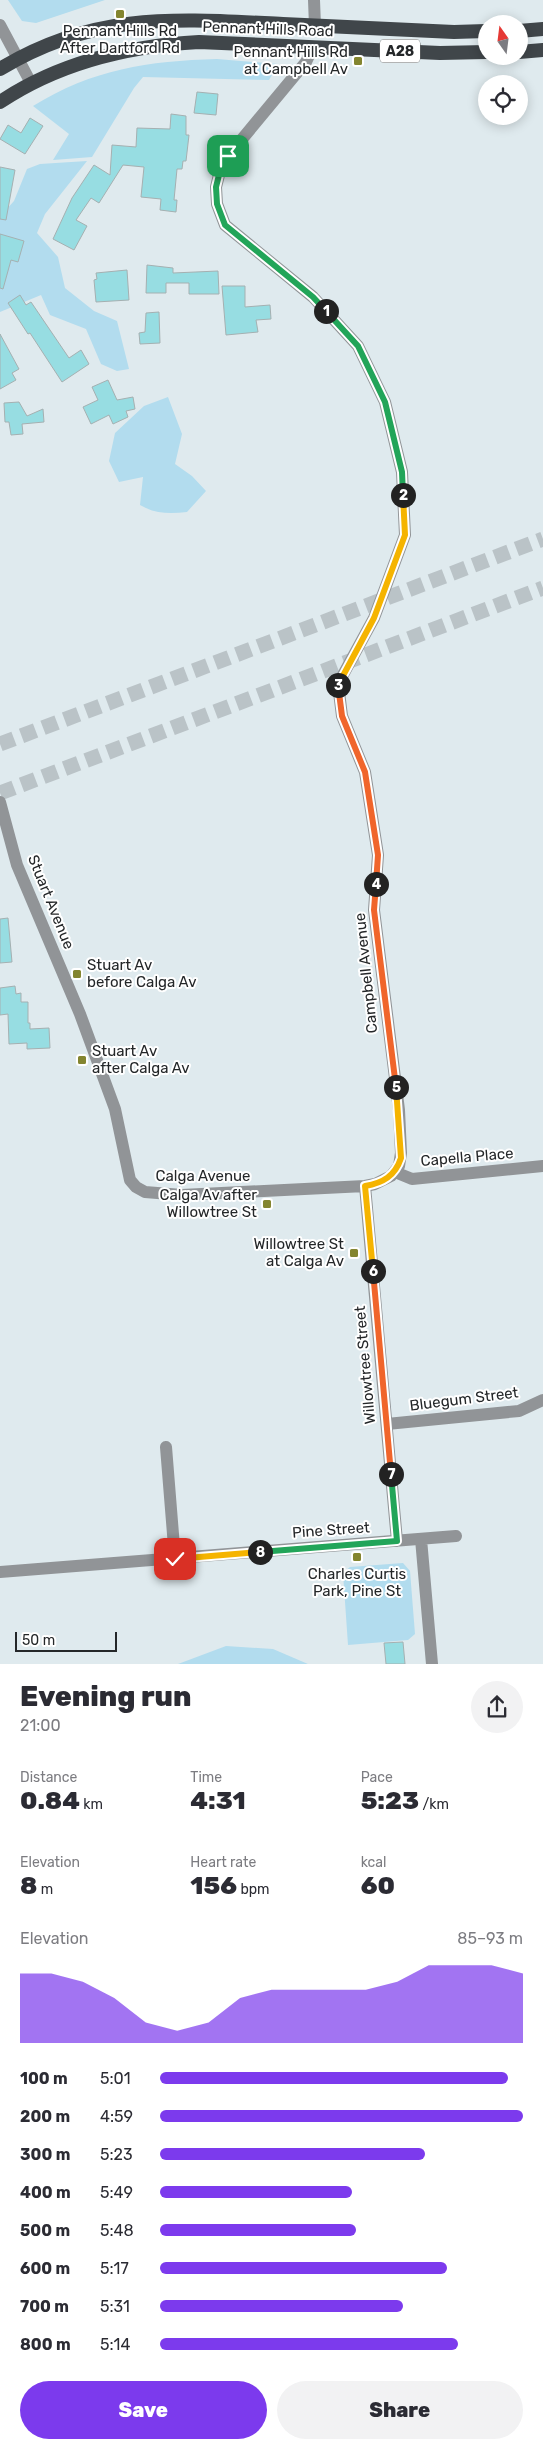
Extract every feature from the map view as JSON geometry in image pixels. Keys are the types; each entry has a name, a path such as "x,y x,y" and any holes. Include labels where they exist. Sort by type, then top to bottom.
{"highway":[{"name":"Pennant Hills Road","path":"0,69 18,57 92,30 155,20 198,19 315,26 478,31"},
{"path":"528,30 543,29"},
{"name":"Pennant Hills Road","path":"0,102 31,83 57,71 100,57 161,44 199,42 478,52"},
{"path":"528,51 543,50"}],"street":[{"path":"314,0 315,26"},
{"path":"0,25 31,83"},
{"name":"Campbell Avenue","path":"313,47 306,62 228,156 218,179 217,204 225,225 313,297 358,346 385,402 402,472 405,535 374,618 338,684 342,716 365,772 378,855 374,910 398,1110 401,1153 395,1172"},
{"name":"Stuart Avenue","path":"0,802 17,865 103,1074 115,1110 126,1155"},
{"name":"Calga Avenue","path":"126,1155 130,1180 136,1187 145,1192 182,1195 365,1186"},
{"name":"Capella Place","path":"395,1172 412,1178 543,1166"},
{"path":"365,1186 384,1181 395,1172"},
{"name":"Willowtree Street","path":"365,1186 397,1541"},
{"name":"Bluegum Street","path":"387,1424 520,1411 543,1400"},
{"path":"166,1447 175,1559"},
{"name":"Pine Street","path":"0,1572 456,1536"},
{"path":"421,1539 432,1664"}],"shaded area":[{"path":"8,0 105,0 36,23 22,21"},
{"path":"217,59 278,64 269,80 143,77 134,88 92,157 53,160 69,134 33,106 77,83 122,69 168,62"},
{"path":"87,161 45,214 37,233 58,257 65,288 94,311 117,321 129,369 117,371 101,364 86,329 50,315 41,295 0,312 0,210 5,211 14,201 27,169 40,164"},
{"path":"168,397 182,434 175,464 192,476 206,491 187,512 163,513 140,505 143,477 119,482 109,461 115,433 144,406"},
{"path":"403,1563 410,1571 415,1634 408,1640 348,1645 343,1573 350,1567"},
{"path":"226,1646 273,1649 308,1664 178,1664"}],"building":[{"path":"197,92 218,94 216,115 194,113"},
{"path":"171,114 186,116 186,135 189,135 186,161 183,161 182,169 177,169 174,200 177,200 176,212 160,210 161,199 141,197 144,167 123,165 99,203 91,198 76,220 87,226 74,250 53,239 72,198 94,165 110,175 112,145 136,147 137,128 170,129"},
{"path":"30,118 43,126 25,154 0,139 8,125 21,133"},
{"path":"0,167 15,170 6,220 0,219"},
{"path":"0,234 24,241 18,262 11,260 3,289 0,288"},
{"path":"147,265 173,268 173,273 218,271 219,294 189,294 189,283 166,283 166,293 146,293"},
{"path":"127,270 129,300 96,302 94,280 97,279 96,273"},
{"path":"222,286 245,286 245,307 270,305 271,319 256,320 258,332 226,335"},
{"path":"20,295 26,305 31,302 69,358 81,350 89,364 62,382 8,303"},
{"path":"159,312 160,343 140,344 139,333 145,332 146,313"},
{"path":"0,334 19,369 12,373 16,380 0,389"},
{"path":"108,380 117,400 133,397 135,409 126,411 128,417 113,424 109,415 91,424 83,407 98,400 92,387"},
{"path":"19,402 27,416 43,409 44,422 22,424 23,434 11,435 9,422 5,422 4,403"},
{"path":"8,918 12,962 0,963 0,919"},
{"path":"15,986 16,994 21,993 21,1002 28,1002 28,1023 30,1023 30,1029 49,1028 50,1048 27,1049 27,1043 9,1044 8,1014 0,1015 0,988"},
{"path":"403,1642 405,1664 386,1664 384,1643"}],"tunnel":[{"path":"0,744 543,539"},
{"path":"0,793 543,588"}],"place":[{"name":"Pennant Hills Rd After Dartford Rd","path":"120,14"},
{"name":"Pennant Hills Rd at Campbell Av","path":"358,61"},
{"name":"Stuart Av before Calga Av","path":"77,974"},
{"name":"Stuart Av after Calga Av","path":"82,1060"},
{"name":"Calga Av after Willowtree St","path":"267,1204"},
{"name":"Willowtree St at Calga Av","path":"354,1253"},
{"name":"Charles Curtis Park, Pine St","path":"357,1557"}],"route":[{"path":"175,1559 397,1541 365,1186 384,1181 391,1176 398,1166 401,1153 398,1110 374,910 378,855 365,772 342,716 338,684 352,655 374,618 405,535 402,472 385,402 358,346 313,297 225,225 217,204 216,187 220,171 228,156"}]}
